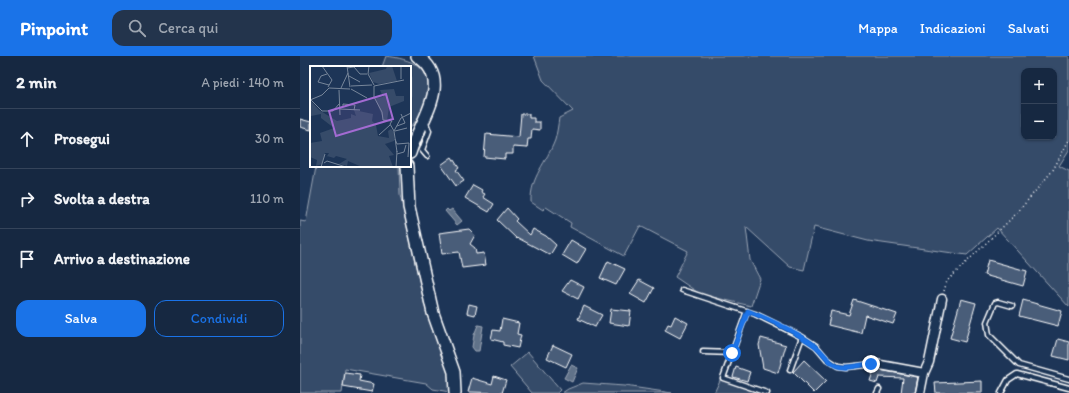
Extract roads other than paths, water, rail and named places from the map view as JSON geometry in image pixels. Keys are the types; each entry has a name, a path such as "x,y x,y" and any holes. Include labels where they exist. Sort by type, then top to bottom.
{"main road":[{"path":"411,151 433,100 435,86 430,68 417,56"},
{"path":"407,167 409,207 433,313 454,372 455,393"}],"street":[{"path":"920,393 924,373 929,362 942,299"},
{"path":"875,364 924,373"}],"lane":[{"path":"424,119 429,131 422,150 427,156"},
{"path":"682,290 748,311 802,337 816,346 827,359 838,366 846,367 875,364"},
{"path":"1012,306 998,302 995,303 987,322 989,335 1019,365 1069,379"},
{"path":"748,311 723,378 767,393"},
{"path":"790,370 802,337"},
{"path":"703,352 732,353"},
{"path":"1002,393 1008,380 1017,374 1069,388"}]}
